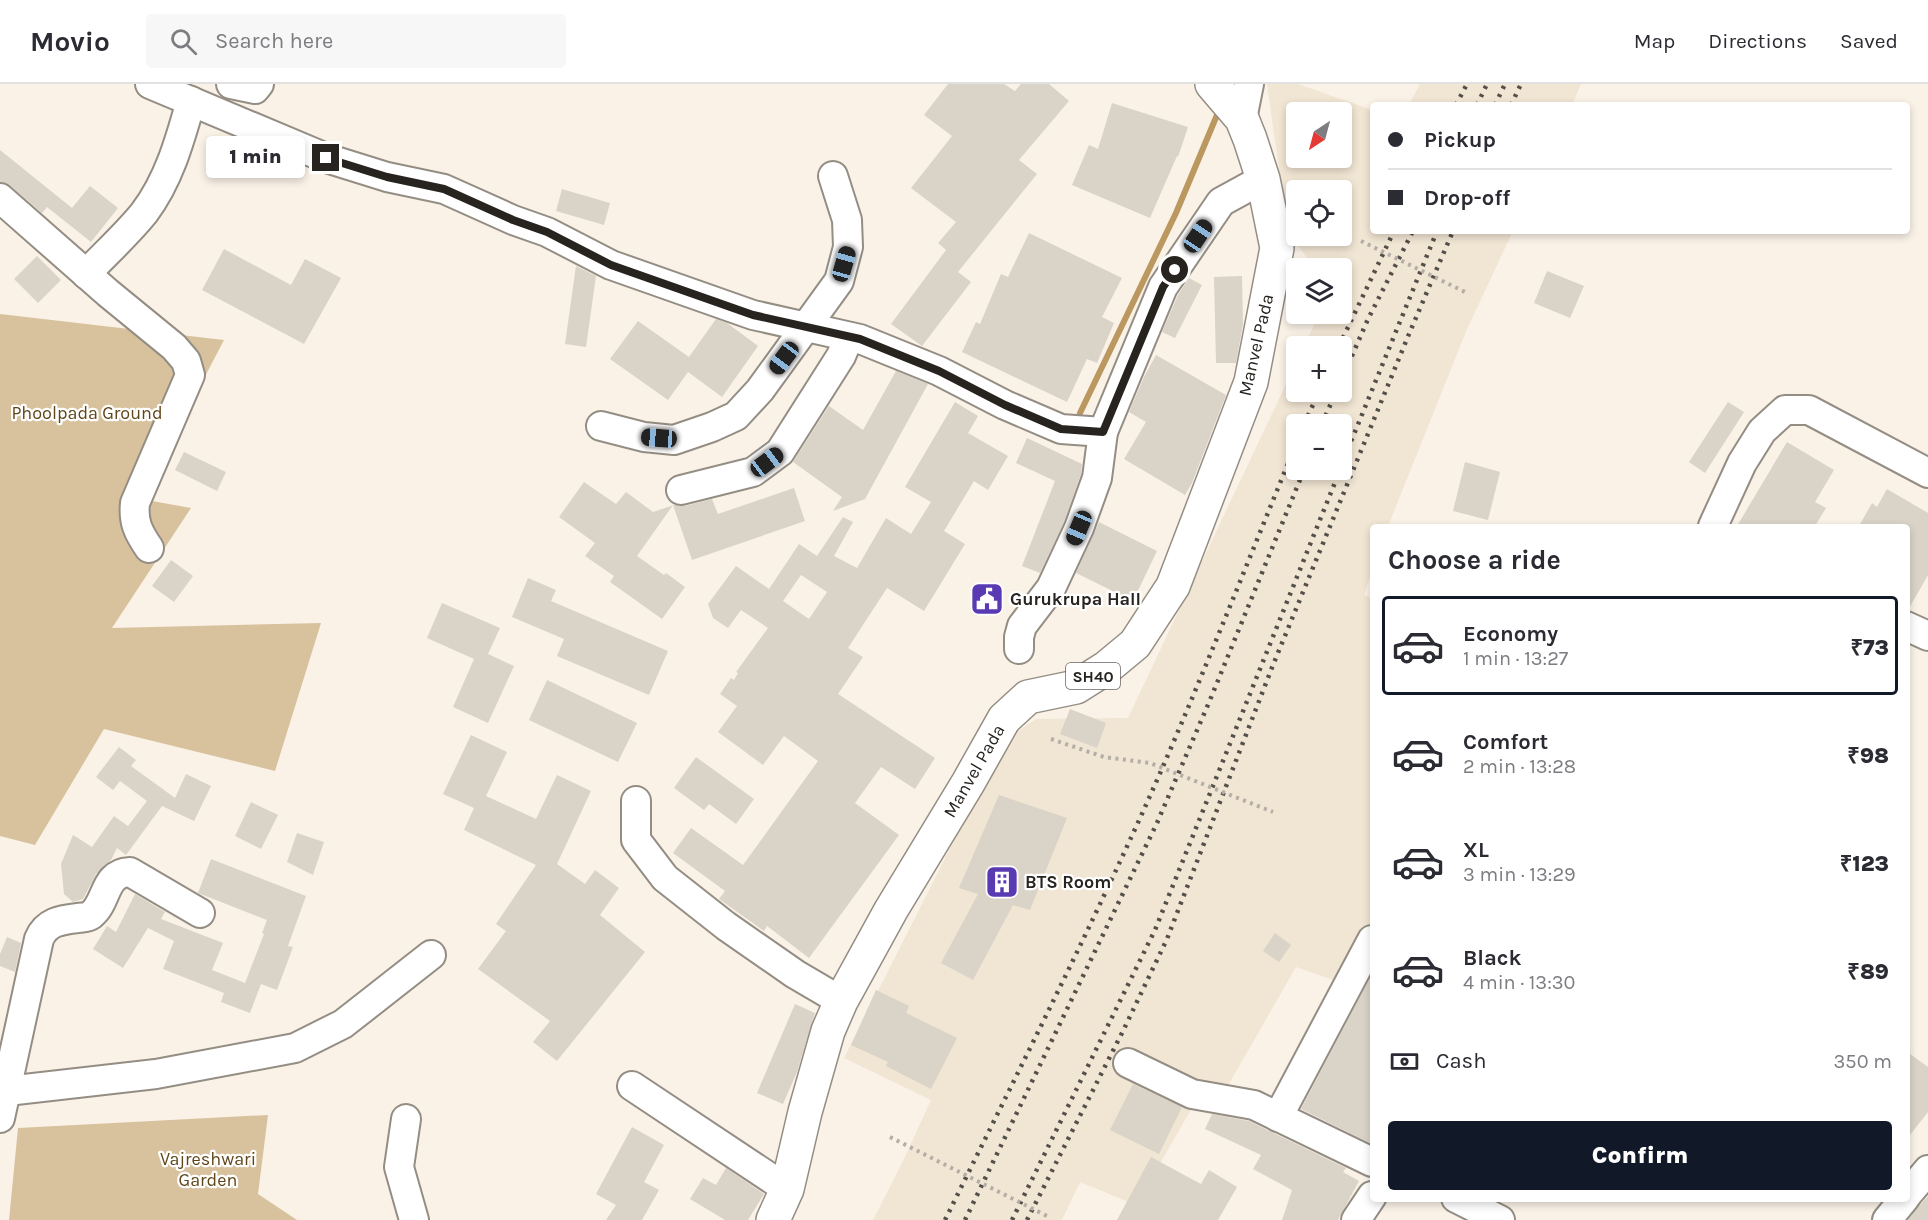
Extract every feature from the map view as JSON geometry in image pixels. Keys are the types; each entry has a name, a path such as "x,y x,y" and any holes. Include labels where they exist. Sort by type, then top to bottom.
{"main road":[{"name":"Manvel Pada","path":"773,1220 787,1189 825,1041 841,1001 891,910 968,783 1004,718 1028,697 1076,687 1106,668 1135,645 1173,586 1251,382 1277,248 1263,179 1242,119 1212,84"}],"street":[{"path":"150,84 194,90 326,158 387,177 444,189 513,220 547,232 611,265 753,315 849,337 939,371 1005,405 1061,429 1103,432"},
{"path":"231,84 251,89 255,89 259,84"},
{"path":"1242,119 1249,84"},
{"path":"86,274 144,213 166,176 194,90"},
{"path":"601,426 644,437 674,440 736,416 760,390 839,281 848,247 847,220 833,176"},
{"path":"1018,649 1022,626 1051,588 1079,528 1097,478 1103,432 1163,287 1221,202 1263,179"},
{"path":"0,198 174,347 186,361 190,375 135,503 134,516 137,531 148,548"},
{"path":"681,490 753,472 780,452 841,356 849,337"},
{"path":"1714,524 1742,463 1762,431 1785,410 1809,410 1928,473"},
{"path":"1910,628 1928,636"},
{"path":"636,801 636,840 665,878 726,926 795,974 841,1001"},
{"path":"0,1118 39,939 43,931 53,922 89,917 96,909 111,880 121,872 130,872 200,913"},
{"path":"1278,1117 1370,944"},
{"path":"6,1085 156,1074 295,1048 343,1024 431,955"},
{"path":"1128,1063 1192,1094 1254,1106 1370,1161"},
{"path":"632,1086 787,1189"},
{"path":"406,1119 399,1167 414,1220"},
{"path":"1910,1192 1928,1170"},
{"path":"1356,1220 1370,1199"},
{"path":"1451,1220 1453,1202"},
{"path":"1462,1202 1500,1220"},
{"path":"1887,1220 1902,1202"}],"path":[{"path":"1361,241 1467,292"},
{"path":"1051,739 1104,757 1150,763 1273,812"},
{"path":"890,1137 1049,1216"}],"shaded area":[{"path":"1267,84 1298,84 1349,102 1286,102 1286,168 1352,168 1352,103 1370,109 1370,234 1512,234 1467,329 1389,524 1370,524 1370,577 1364,595 1370,597 1370,925 1339,982 1296,967 1214,1110 1196,1101 1136,1205 1080,1182 1062,1220 873,1220 931,1100 844,1058 1005,740 1036,719 1128,718 1286,384 1286,402 1352,402 1352,336 1309,336 1314,324 1352,324 1352,258 1307,258 1298,246 1352,246 1352,180 1286,180 1286,219"},
{"path":"1420,84 1581,84 1573,102 1411,102"}],"green space":[{"name":"Phoolpada Ground","path":"0,314 224,340 141,499 191,508 112,628 321,623 275,771 104,729 35,845 0,836"},
{"name":"Vajreshwari Garden","path":"268,1115 258,1194 297,1220 9,1220 18,1128"}],"building":[{"path":"948,84 1004,84 1015,91 1021,84 1049,84 1069,101 1019,160 1037,174 958,272 971,282 922,346 891,324 946,250 938,243 956,222 911,188 952,136 924,115"},
{"path":"1112,103 1188,127 1178,157 1150,218 1072,185 1089,145 1098,149"},
{"path":"0,150 72,208 90,186 118,208 91,242 47,207 42,213 11,186 0,182"},
{"path":"562,189 610,203 604,225 556,211"},
{"path":"1029,233 1122,278 1102,317 1114,323 1097,363 1087,359 1067,402 962,352 976,322 980,324 1001,274 1008,277"},
{"path":"224,249 291,285 305,259 341,278 304,344 202,290"},
{"path":"37,256 61,280 38,303 14,279"},
{"path":"576,266 596,276 586,347 565,344"},
{"path":"1547,271 1584,286 1570,318 1534,303"},
{"path":"1242,276 1243,324 1236,363 1216,363 1214,277"},
{"path":"1189,278 1202,285 1175,338 1162,332 1178,295"},
{"path":"716,319 727,323 758,346 722,397 688,372 668,400 610,359 638,321 689,357"},
{"path":"1156,355 1226,395 1192,483 1185,495 1124,459 1146,422 1129,412"},
{"path":"896,371 928,384 865,499 833,511 842,497 793,462 829,406 863,430"},
{"path":"955,402 978,416 968,433 1008,456 988,490 974,481 944,531 965,544 924,611 887,588 848,648 863,657 838,694 935,758 915,789 881,767 855,803 899,835 809,958 767,926 764,931 719,899 725,891 673,853 691,828 743,865 818,761 784,736 763,765 718,732 737,706 720,694 731,678 734,680 738,673 736,672 768,628 741,610 728,628 713,618 708,604 736,566 769,589 799,544 817,556 843,517 853,522 834,556 857,568 886,518 911,534 931,502 905,487","holes":["801,575 827,592 809,619 783,601"]},
{"path":"1728,402 1744,412 1705,473 1689,462"},
{"path":"1027,438 1082,464 1081,474 1064,522 1040,573 1022,566 1055,481 1016,463"},
{"path":"1787,442 1834,470 1815,502 1826,508 1816,524 1738,524"},
{"path":"184,452 226,472 217,491 175,470"},
{"path":"1465,462 1500,472 1488,520 1453,511"},
{"path":"584,482 616,504 626,492 653,512 673,505 637,556 685,587 662,619 610,582 614,576 585,556 595,543 559,517"},
{"path":"794,488 805,521 692,560 673,505 685,506 712,499 718,514"},
{"path":"1887,489 1928,513 1928,575 1910,606 1910,524 1860,524 1872,503 1877,507"},
{"path":"1099,522 1157,551 1133,601 1076,573"},
{"path":"171,560 193,576 174,602 152,586"},
{"path":"528,578 556,590 551,601 668,651 649,695 557,656 564,639 512,617"},
{"path":"442,603 500,628 488,654 514,666 488,723 453,707 474,659 427,638"},
{"path":"547,680 637,723 618,762 529,720"},
{"path":"1070,709 1106,723 1097,748 1060,734"},
{"path":"471,735 507,752 486,796 536,819 557,775 591,791 557,864 585,884 595,870 619,888 600,915 645,952 557,1061 533,1042 550,1021 478,969 506,931 496,924 536,865 464,830 474,808 443,794"},
{"path":"119,747 136,760 131,766 175,798 186,774 211,786 194,821 162,806 126,855 117,848 111,860 96,874 83,899 73,902 64,894 61,864 73,835 92,847 114,816 128,826 147,801 120,781 113,790 96,777"},
{"path":"696,757 754,799 736,824 709,804 704,810 674,788"},
{"path":"999,795 1067,818 1030,910 1013,905 973,980 941,963 978,894 959,888"},
{"path":"251,802 278,815 261,849 235,836"},
{"path":"297,833 324,842 313,875 287,862"},
{"path":"211,859 306,896 288,946 293,947 277,990 261,984 250,1013 221,1002 224,993 163,969 174,941 148,928 123,968 93,949 107,926 116,932 135,894 165,912 161,919 223,943 212,970 245,983 267,920 198,893"},
{"path":"1275,933 1291,945 1279,962 1263,951"},
{"path":"7,937 21,943 15,972 0,966 0,954"},
{"path":"1370,978 1370,1143 1301,1109"},
{"path":"876,990 909,1006 906,1013 957,1038 931,1089 886,1066 888,1062 851,1045"},
{"path":"795,1004 815,1013 797,1072 783,1104 757,1093"},
{"path":"1910,1054 1928,1067 1928,1112 1910,1135"},
{"path":"1133,1084 1182,1107 1159,1154 1110,1130"},
{"path":"1212,1114 1249,1121 1346,1168 1343,1172 1359,1181 1338,1220 1282,1220 1292,1190 1253,1169 1261,1155 1205,1129"},
{"path":"632,1127 664,1145 644,1182 659,1190 642,1220 606,1220 616,1205 596,1194"},
{"path":"1151,1157 1201,1184 1209,1170 1237,1187 1218,1220 1117,1220"},
{"path":"726,1168 764,1194 748,1220 725,1220 690,1199 703,1178 716,1185"},
{"path":"1928,1196 1928,1220 1908,1220 1919,1206"}],"waterway":[{"path":"1080,413 1176,213 1217,115"}],"railway":[{"path":"1458,102 1467,84"},
{"path":"1478,102 1487,84"},
{"path":"1496,102 1505,84"},
{"path":"1512,102 1521,84"},
{"path":"1344,336 1393,234"},
{"path":"1352,356 1411,234"},
{"path":"1352,439 1436,234"},
{"path":"1027,1220 1167,939 1273,665 1452,234"},
{"path":"1309,414 1314,402"},
{"path":"1326,414 1332,402"},
{"path":"945,1220 1141,816 1201,677 1286,469"},
{"path":"965,1220 1157,823 1300,480"},
{"path":"1012,1220 1155,930 1336,480"}],"place":[{"name":"Gurukrupa Hall","path":"987,599"},
{"name":"BTS Room","path":"1002,882"}],"route":[{"path":"326,158 387,177 444,189 513,220 547,232 611,265 753,315 860,339 939,371 1005,405 1061,429 1103,432 1163,287 1175,270"}]}
